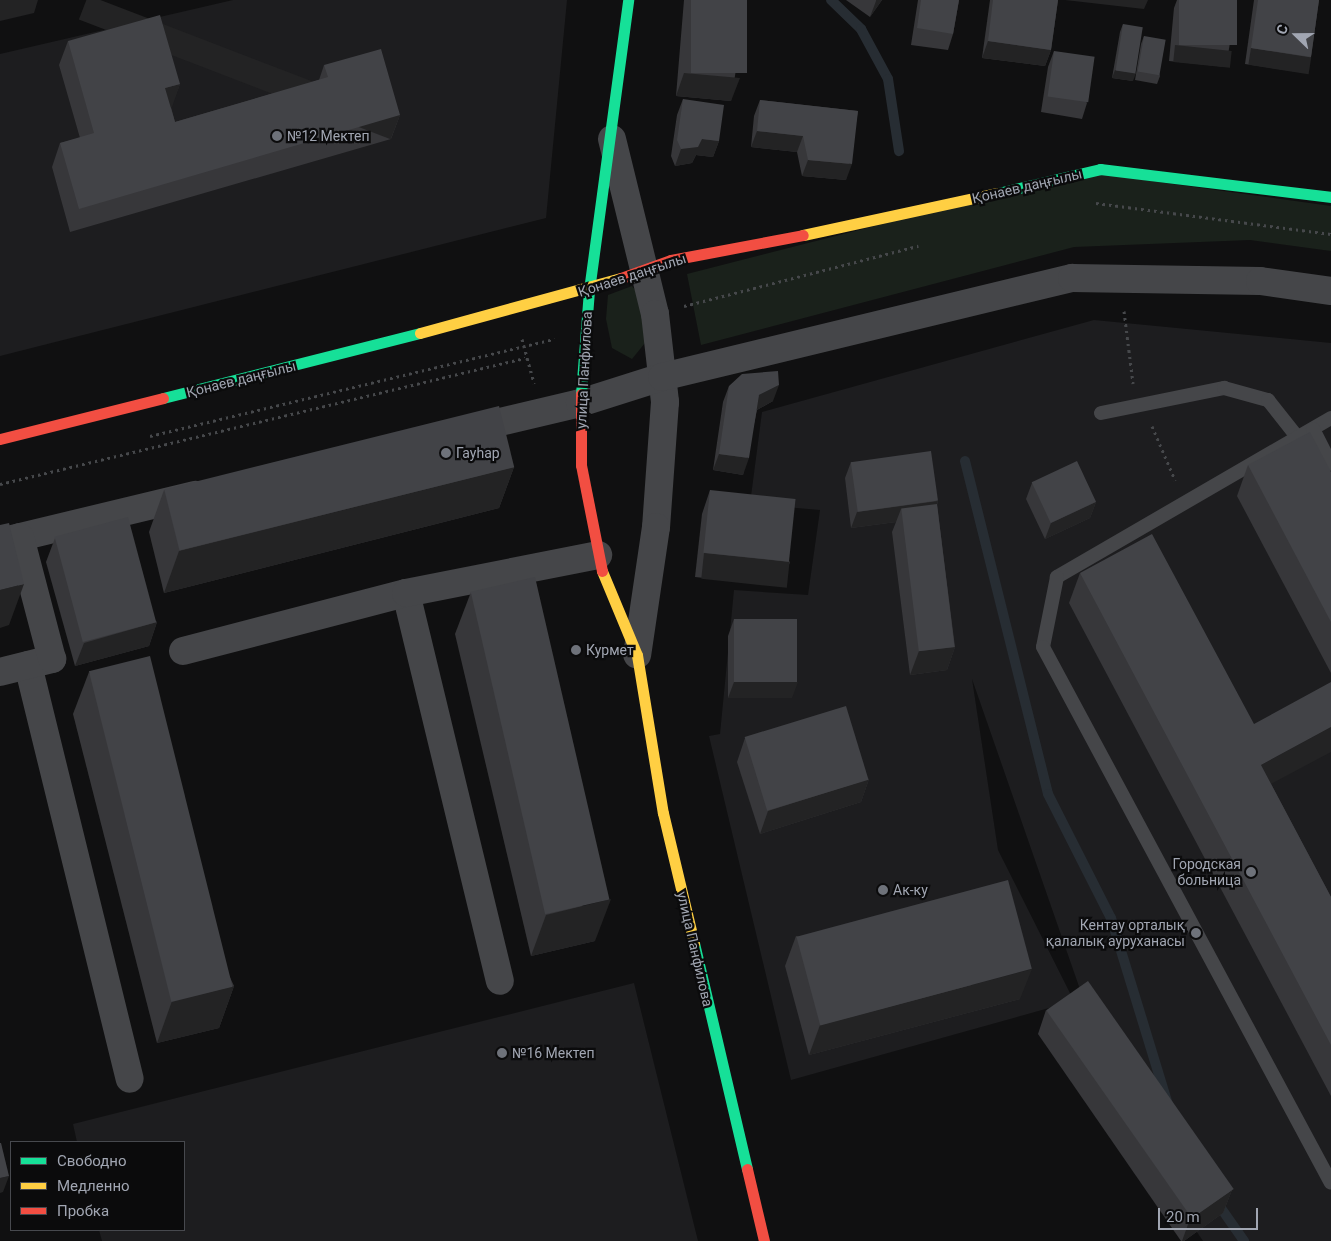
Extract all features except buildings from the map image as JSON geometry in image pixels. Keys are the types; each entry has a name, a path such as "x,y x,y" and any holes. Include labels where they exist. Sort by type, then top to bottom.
{"street":[{"name":"улица Панфилова","path":"628,0 612,137 589,290 580,403 581,465 598,556 608,592 638,655 663,813 764,1241"},
{"name":"улица Панфилова","path":"612,137 655,314 665,402 656,526 638,655"},
{"name":"Қонаев даңғылы","path":"0,439 589,290 671,260 886,219 1100,169 1331,197"},
{"path":"438,436 580,403 662,377 1072,278 1260,281 1331,291"},
{"path":"0,672 52,659 10,539 224,488"},
{"path":"183,651 406,593 598,556"},
{"path":"406,593 500,981"},
{"path":"28,665 130,1078"}],"lane":[{"path":"1101,413 1224,388 1268,400 1298,438"},
{"path":"1331,418 1058,577 1043,647 1331,1183"},
{"path":"1312,429 1331,464"}],"path":[{"path":"1089,202 1331,234"},
{"path":"655,314 926,244"},
{"path":"518,308 525,358 544,411"},
{"path":"145,437 585,332"},
{"path":"0,484 525,358"}],"shaded area":[{"name":"№12 Мектеп","path":"233,0 567,0 546,218 0,356 0,54"},
{"path":"1086,172 1331,206 1331,251 1250,240 1074,247 701,345 687,274"},
{"path":"632,286 639,295 645,343 632,359 612,348 606,319 608,295"},
{"name":"Кентау орталық қалалық ауруханасы","path":"1094,320 1331,343 1331,1241 1203,1241 1130,1133 972,679 998,850 1074,1001 791,1080 709,736 720,734 734,590 808,595 820,510 750,504 762,412"},
{"name":"№16 Мектеп","path":"634,983 698,1241 102,1241 99,1231 185,1231 185,1141 77,1141 73,1124"}],"waterway":[{"path":"831,0 861,29 888,79 899,151"},
{"path":"965,461 1048,794 1111,918 1168,1104"},
{"path":"1216,1201 1244,1241"}],"traffic: fast":[{"path":"581,394 589,290 628,0"},
{"path":"998,193 1100,169 1331,197"},
{"path":"163,398 420,333"},
{"path":"694,943 747,1169"}],"traffic: slow":[{"path":"803,235 998,193"},
{"path":"420,333 621,278"},
{"path":"602,571 637,655 663,813 694,943"}],"traffic: jam":[{"path":"621,278 671,260 803,235"},
{"path":"581,394 581,465 602,571"},
{"path":"0,439 163,398"},
{"path":"747,1169 764,1241"}],"place":[{"name":"№12 Мектеп","path":"277,136"},
{"name":"Гауһар","path":"446,453"},
{"name":"Курмет","path":"576,650"},
{"name":"Городская больница","path":"1251,872"},
{"name":"Ак-ку","path":"883,890"},
{"name":"Кентау орталық қалалық ауруханасы","path":"1196,933"},
{"name":"№16 Мектеп","path":"502,1053"}]}
